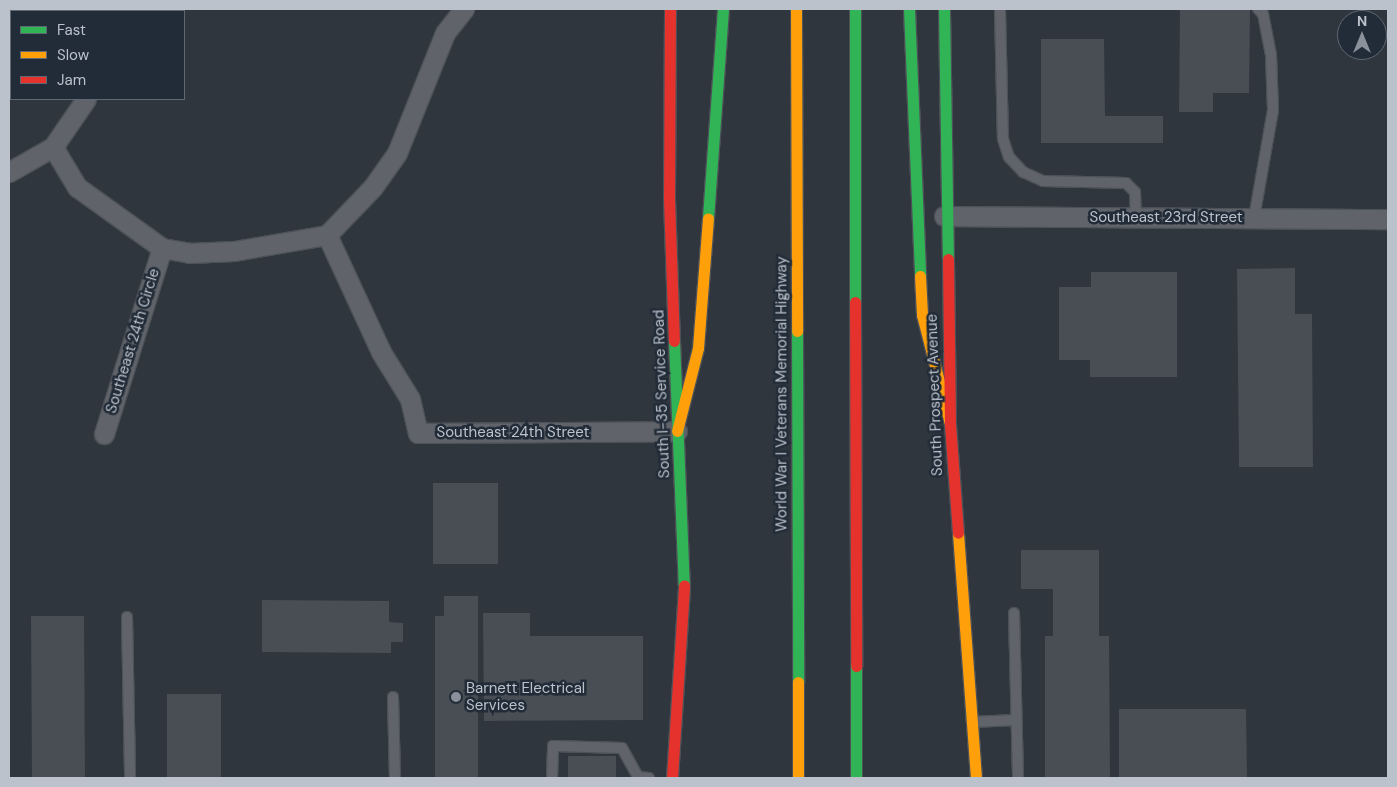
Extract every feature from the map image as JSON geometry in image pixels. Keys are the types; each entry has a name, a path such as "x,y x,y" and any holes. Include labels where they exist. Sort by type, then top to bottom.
{"main road":[{"name":"South I-35 Service Road","path":"670,9 669,198 684,594 672,778"},
{"path":"677,431 698,348 723,9"},
{"name":"World War I Veterans Memorial Highway","path":"796,9 798,778"},
{"path":"856,9 856,778"},
{"path":"909,9 922,315 950,424"},
{"name":"South Prospect Avenue","path":"944,9 944,216 950,424 976,778"}],"street":[{"path":"53,147 77,187 162,248 189,253 234,251 328,235 373,187 397,153 445,33 464,9"},
{"path":"9,172 53,147 85,100"},
{"name":"Southeast 23rd Street","path":"944,216 1136,219 1388,219"},
{"name":"Southeast 24th Street","path":"328,235 381,352 410,400 418,432 677,431"},
{"name":"Southeast 24th Circle","path":"104,434 162,248"}],"lane":[{"path":"1000,9 1003,139 1009,157 1023,172 1043,181 1126,183 1135,192 1136,219"},
{"path":"1254,218 1273,110 1272,55 1263,14 1258,9"},
{"path":"1014,613 1018,778"},
{"path":"127,617 130,778"},
{"path":"393,697 395,778"},
{"path":"971,722 1016,720"},
{"path":"552,778 553,746 622,748 638,777 649,778"}],"building":[{"path":"1180,9 1250,10 1249,93 1213,93 1213,112 1179,112"},
{"path":"1041,39 1104,39 1105,116 1163,116 1163,143 1041,143"},
{"path":"1295,268 1295,314 1312,314 1313,467 1239,467 1237,269"},
{"path":"1091,272 1177,272 1177,377 1090,377 1090,360 1059,360 1059,287 1091,287"},
{"path":"433,483 498,483 498,564 433,564"},
{"path":"1021,550 1099,550 1099,636 1109,636 1110,778 1045,778 1045,636 1053,636 1053,589 1021,589"},
{"name":"Barnett Electrical Services","path":"444,596 478,596 478,778 435,778 435,616 444,616"},
{"path":"262,600 389,601 389,622 403,623 403,642 391,642 391,653 262,652"},
{"path":"483,613 530,613 530,636 643,636 643,720 484,721"},
{"path":"31,616 84,616 85,778 32,778"},
{"path":"167,694 221,694 221,778 167,778"},
{"path":"1119,709 1246,709 1247,778 1119,778"},
{"path":"568,756 616,756 616,778 568,778"}],"traffic: fast":[{"path":"708,218 723,9"},
{"path":"855,9 855,302"},
{"path":"909,9 920,276"},
{"path":"944,9 948,259"},
{"path":"797,331 798,682"},
{"path":"674,341 684,585"},
{"path":"856,666 856,778"}],"traffic: slow":[{"path":"796,9 797,331"},
{"path":"677,431 698,348 708,218"},
{"path":"920,276 922,315 950,424"},
{"path":"958,533 976,778"},
{"path":"798,682 798,778"}],"traffic: jam":[{"path":"670,9 669,199 674,341"},
{"path":"948,259 950,424 958,533"},
{"path":"855,302 856,666"},
{"path":"672,778 684,585"}],"place":[{"name":"Barnett Electrical Services","path":"456,697"}]}
